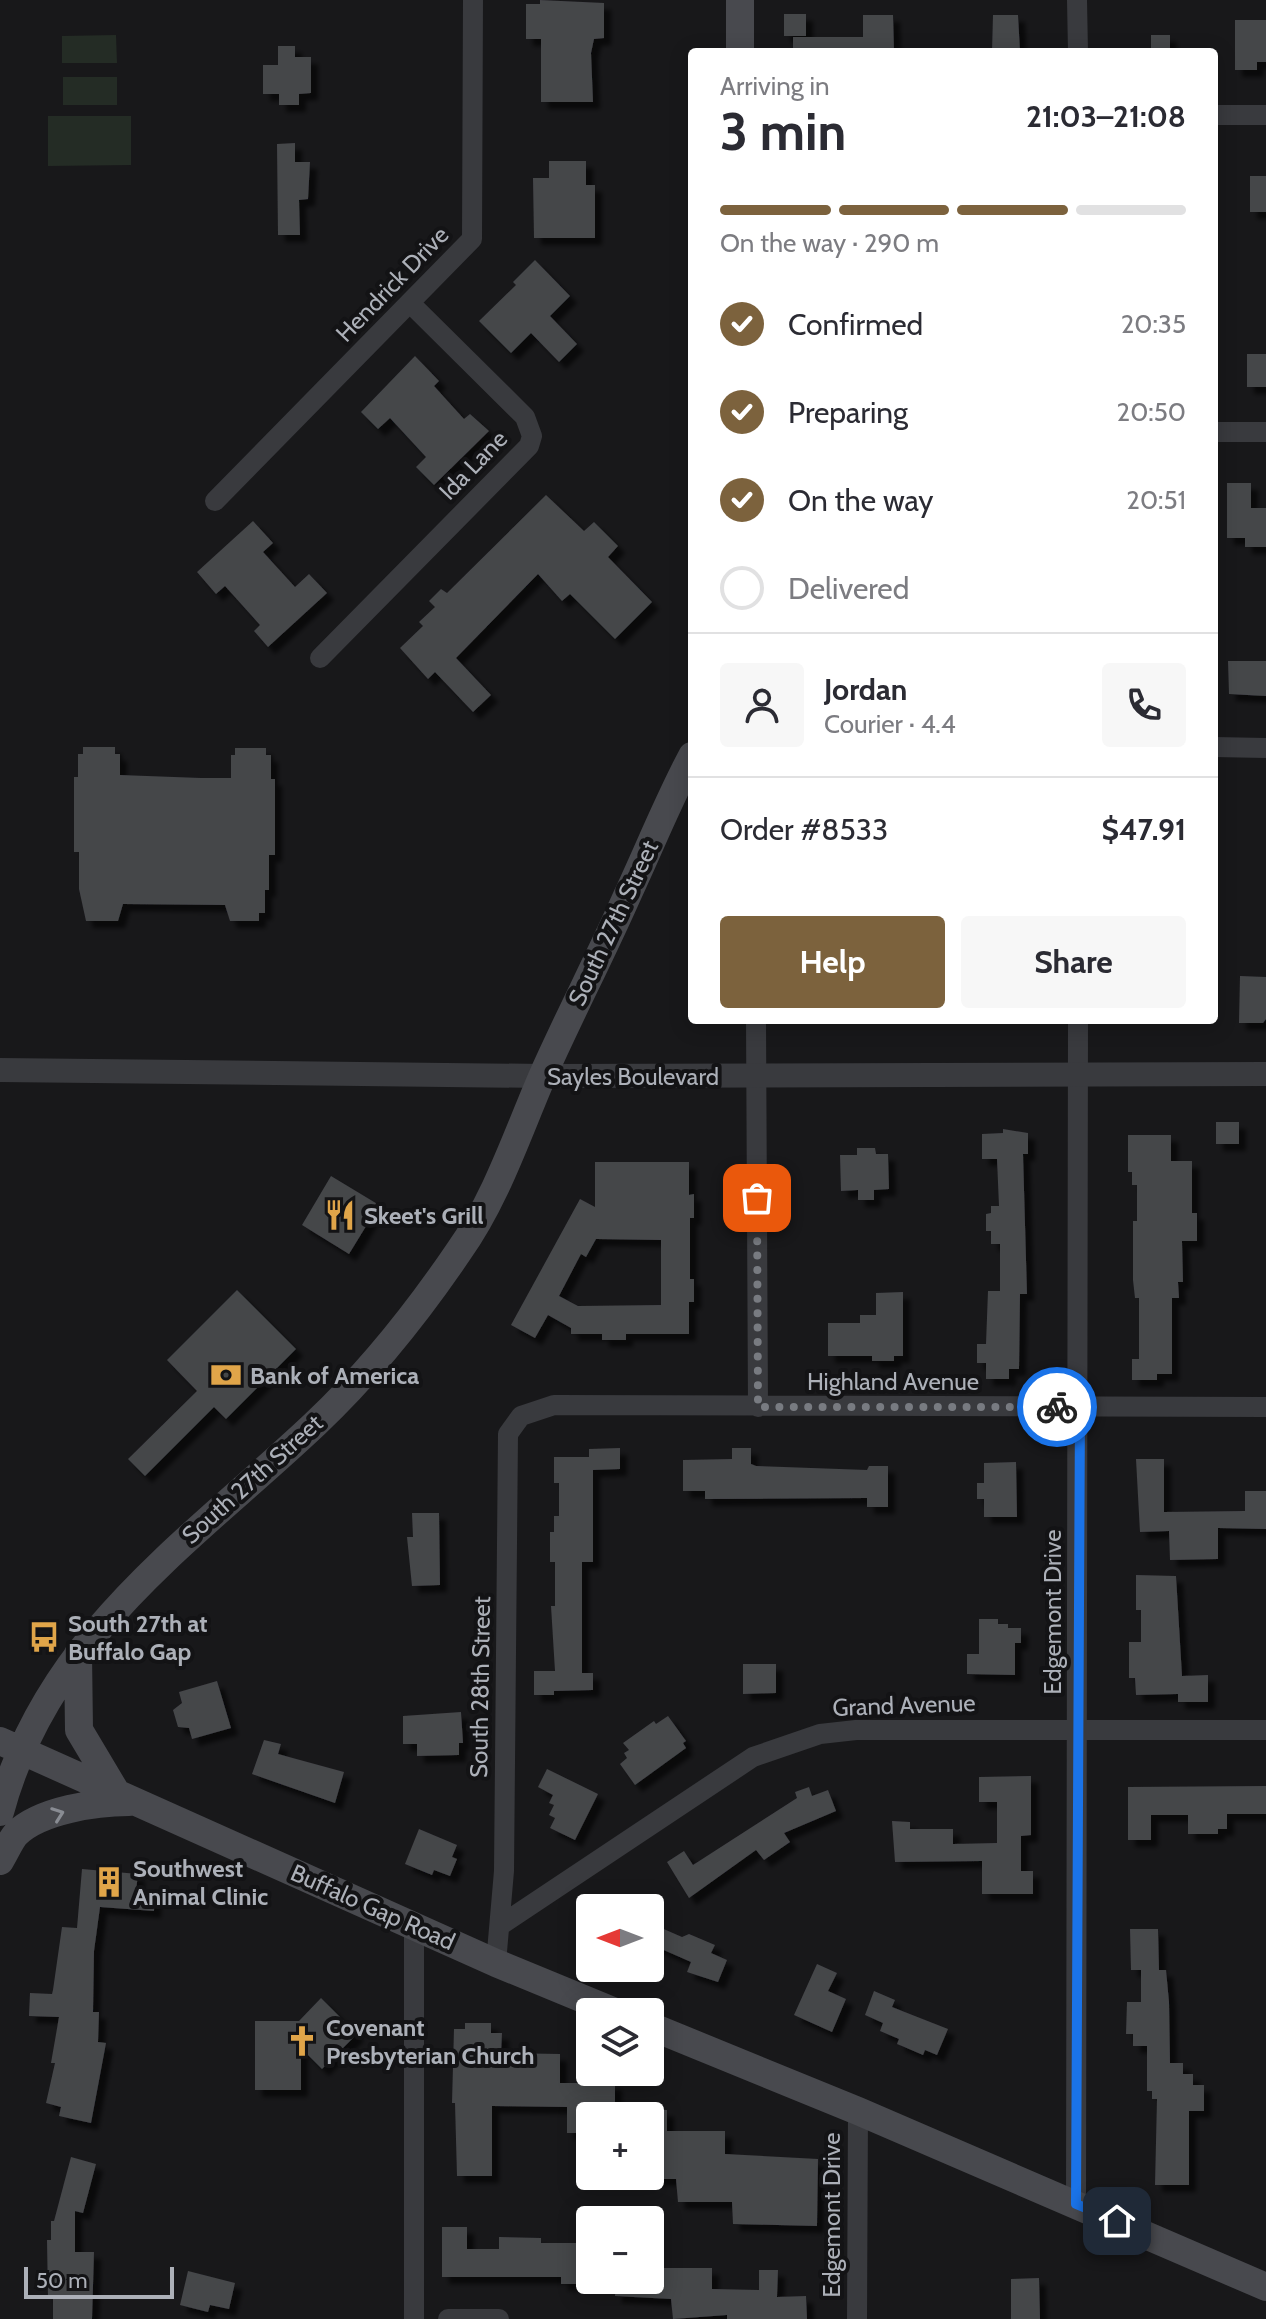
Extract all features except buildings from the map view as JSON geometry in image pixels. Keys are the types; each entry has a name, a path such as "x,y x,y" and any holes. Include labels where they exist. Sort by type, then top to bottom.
{"main road":[{"path":"740,0 740,48"},
{"name":"South 27th Street","path":"0,1812 10,1745 78,1654 151,1569 317,1422 395,1341 462,1247 506,1163 543,1076 688,765"},
{"path":"0,1861 16,1835 34,1823 98,1802 128,1797 79,1730 78,1654"},
{"name":"Buffalo Gap Road","path":"10,1745 496,1963 581,1998"},
{"path":"664,2032 858,2111 1266,2287"}],"street":[{"name":"Hendrick Drive","path":"215,501 472,239 473,0"},
{"path":"1077,0 1078,48"},
{"path":"1218,115 1266,115"},
{"name":"Ida Lane","path":"320,658 529,446 532,436 525,417 410,303"},
{"path":"1218,432 1266,432"},
{"path":"1218,747 1266,748"},
{"path":"756,1024 758,1407"},
{"name":"Edgemont Drive","path":"1076,2204 1080,1407 1078,1024"},
{"name":"Sayles Boulevard","path":"0,1070 543,1076 1266,1074"},
{"name":"Highland Avenue","path":"521,1416 554,1405 1266,1407"},
{"name":"South 28th Street","path":"496,1963 501,1925 508,1434 521,1416"},
{"name":"Grand Avenue","path":"501,1925 753,1757 784,1744 856,1730 1266,1730"},
{"path":"414,1924 414,2319"},
{"name":"Edgemont Drive","path":"857,2319 858,2111"},
{"path":"448,2319 499,2319"}],"shaded area":[{"path":"116,35 117,63 62,63 62,36"},
{"path":"63,77 117,77 117,105 63,105"},
{"path":"48,116 131,116 131,165 48,166"}],"way so far":[{"path":"757,1198 758,1407 1057,1407"}],"place":[{"name":"Skeet's Grill","path":"340,1215"},
{"name":"Bank of America","path":"226,1375"},
{"name":"South 27th at Buffalo Gap","path":"44,1637"},
{"name":"Southwest Animal Clinic","path":"109,1882"},
{"name":"Covenant Presbyterian Church","path":"302,2041"}],"route":[{"path":"1057,1407 1080,1407 1076,2204 1117,2221"}]}
